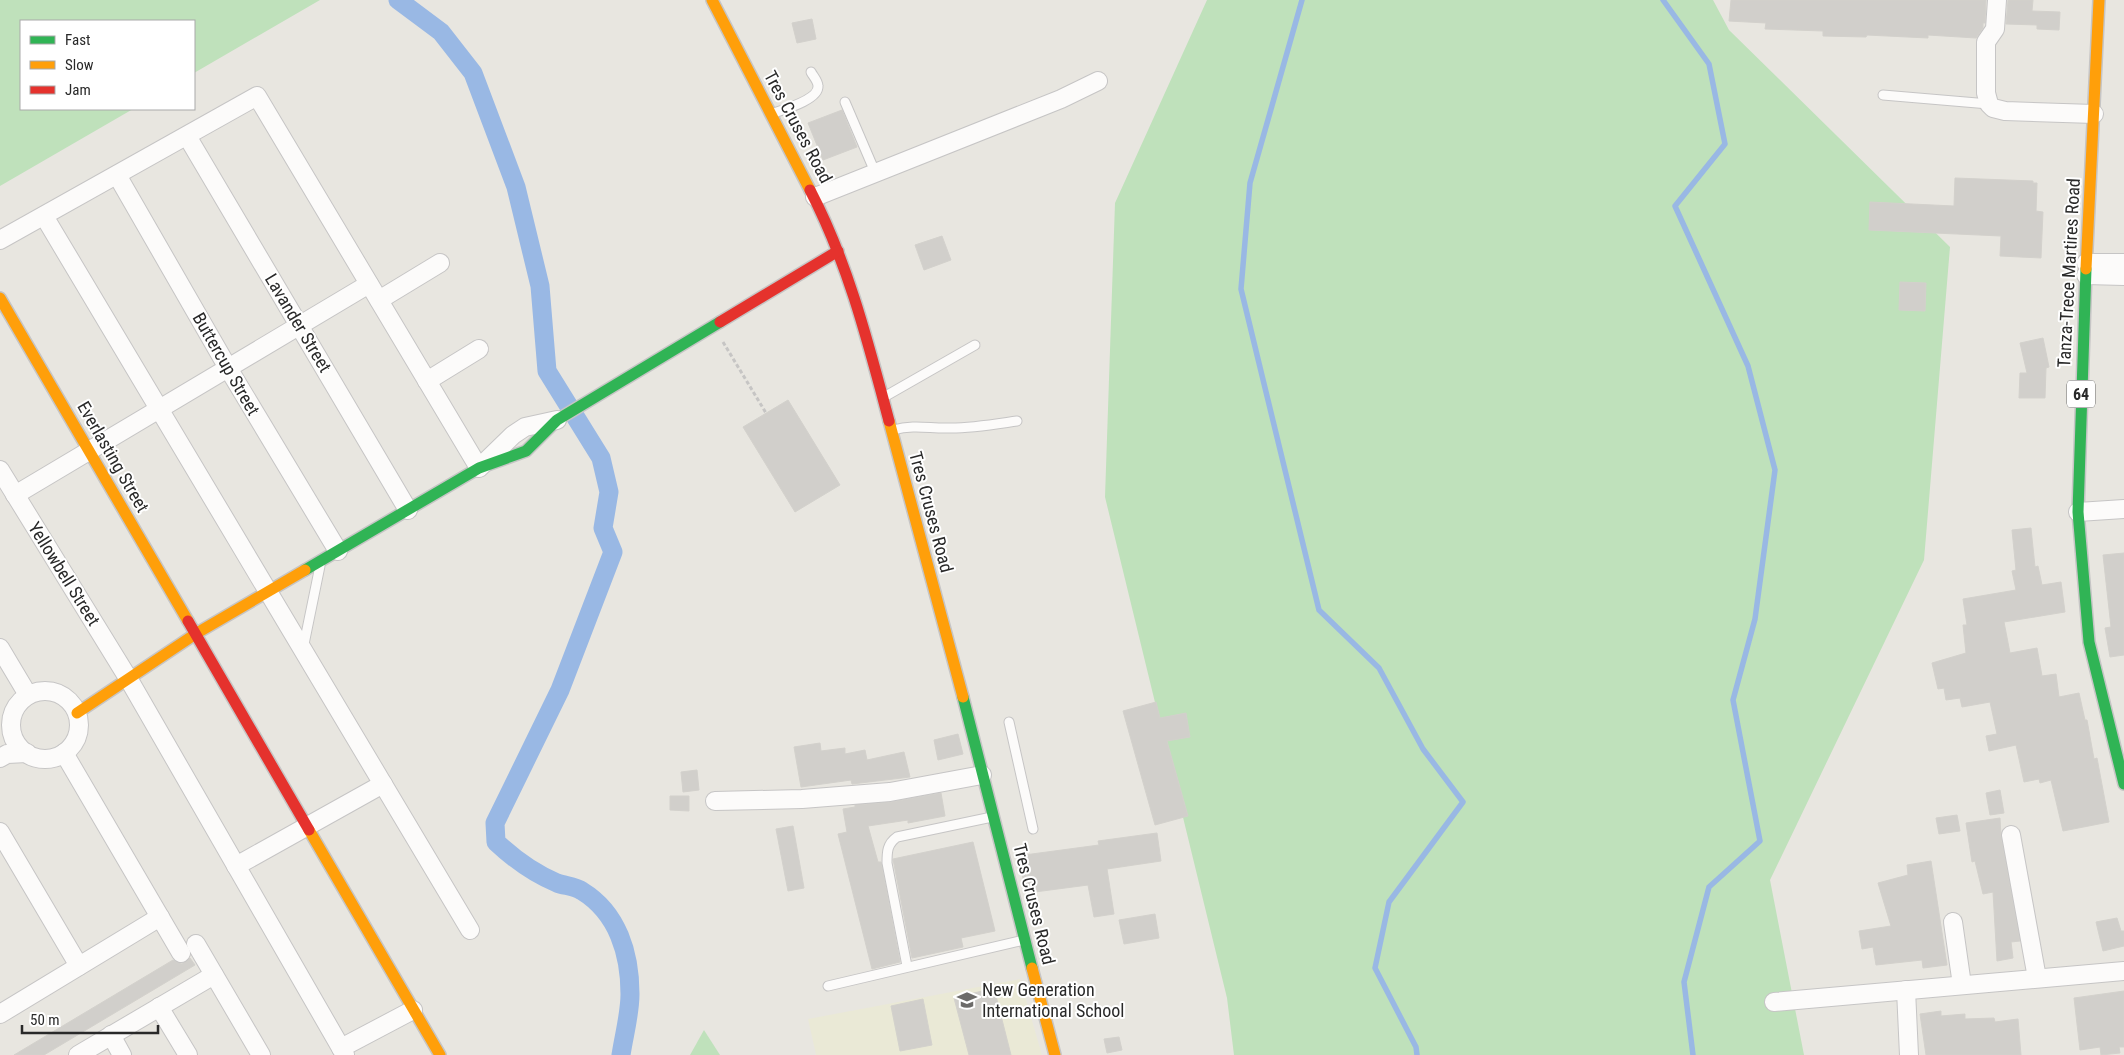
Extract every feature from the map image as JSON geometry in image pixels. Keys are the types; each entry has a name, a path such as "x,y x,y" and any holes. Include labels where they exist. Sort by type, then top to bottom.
{"main road":[{"name":"Tres Cruses Road","path":"712,0 815,197 838,251 858,306 881,399 994,816 1024,940 1055,1055"},
{"name":"Tanza-Trece Martires Road","path":"2099,0 2086,269 2078,512 2089,642 2124,784"},
{"path":"557,420 838,251"},
{"name":"Everlasting Street","path":"0,298 440,1055"},
{"path":"77,713 196,634 479,468"}],"street":[{"path":"1997,0 1995,30 1986,42 1986,93 1989,104 1993,108 2005,111 2094,114"},
{"path":"815,197 1061,99 1098,81"},
{"path":"0,240 257,96 479,468 513,434 524,427 557,420"},
{"name":"Lavander Street","path":"187,136 408,510"},
{"name":"Buttercup Street","path":"117,175 228,368 338,551"},
{"path":"44,216 470,930"},
{"path":"378,300 440,263"},
{"path":"2086,269 2124,263"},
{"path":"2086,269 2124,276"},
{"path":"15,495 369,284"},
{"path":"427,382 479,348"},
{"name":"Yellowbell Street","path":"0,470 128,678 343,1052"},
{"path":"2078,512 2124,509"},
{"path":"0,648 28,695"},
{"path":"67,699 84,696 128,678"},
{"path":"0,743 11,726 15,708 28,695 44,691 52,692 67,699 77,713 78,731 76,740 64,753 45,758 27,753 7,754 0,758"},
{"path":"11,726 16,742 27,753"},
{"path":"64,753 181,953"},
{"path":"714,801 802,799 890,792 982,775"},
{"path":"236,866 383,784"},
{"path":"0,832 79,966"},
{"path":"2011,835 2037,978"},
{"path":"0,1014 160,917"},
{"path":"1953,922 1962,985"},
{"path":"196,944 261,1055"},
{"path":"1774,1002 2124,971"},
{"path":"78,1055 214,974"},
{"path":"1906,990 1909,1055"},
{"path":"159,1007 188,1055"},
{"path":"343,1052 413,1010"},
{"path":"111,1035 122,1055"}],"lane":[{"path":"771,114 812,98 817,92 818,87 811,72"},
{"path":"1883,94 1989,104"},
{"path":"845,102 875,172"},
{"path":"881,399 975,345"},
{"path":"890,430 923,426 950,428 1017,421"},
{"path":"303,650 321,561"},
{"path":"1009,722 1033,830"},
{"path":"908,966 887,864 887,850 891,842 897,837 994,816"},
{"path":"828,986 1024,940"}],"path":[{"path":"714,326 766,413"}],"shaded area":[{"name":"New Generation International School","path":"1020,979 1042,1055 816,1055 808,1019"}],"green space":[{"path":"0,0 320,0 195,72 195,20 20,20 20,110 131,110 0,186"},
{"path":"1207,0 1713,0 1729,30 1950,247 1924,560 1770,880 1804,1055 1234,1055 1227,998 1105,497 1115,203"},
{"path":"704,1030 720,1055 690,1055"}],"building":[{"path":"1731,0 1986,0 1985,23 1983,23 1983,28 1976,38 1928,35 1928,38 1867,35 1866,37 1823,36 1823,31 1765,29 1766,23 1729,21"},
{"path":"2008,0 2033,0 2032,11 2060,12 2059,30 2037,29 2037,25 2006,24"},
{"path":"812,19 816,39 797,43 792,23"},
{"path":"842,110 857,147 823,160 808,123"},
{"path":"1955,178 2033,181 2033,183 2037,183 2036,211 2043,212 2041,258 2000,256 2001,236 1869,230 1870,202 1954,206"},
{"path":"942,236 951,260 924,270 915,245"},
{"path":"1900,282 1926,283 1925,311 1899,310"},
{"path":"2043,338 2049,367 2046,368 2045,398 2019,398 2020,373 2027,373 2020,343"},
{"path":"788,400 840,485 795,512 743,427"},
{"path":"2031,528 2035,567 2038,566 2042,585 2061,582 2065,612 2004,622 2010,653 2037,648 2042,676 2056,674 2059,697 2079,693 2085,720 2087,720 2094,759 2097,758 2109,822 2063,831 2051,780 2040,783 2039,779 2024,782 2016,745 1989,751 1986,736 1997,734 1990,702 1962,707 1960,698 1946,700 1944,688 1938,689 1932,663 1966,653 1963,625 1967,625 1963,599 2016,590 2012,571 2016,570 2012,530"},
{"path":"2124,553 2124,655 2110,657 2105,628 2111,627 2103,555"},
{"path":"1156,702 1160,718 1186,713 1190,737 1167,741 1188,816 1155,825 1123,711"},
{"path":"958,734 963,754 938,760 934,740"},
{"path":"820,743 821,751 845,748 845,754 865,750 867,760 904,752 910,777 852,784 851,780 801,787 794,747"},
{"path":"697,770 699,790 683,792 681,772"},
{"path":"2000,790 2004,813 1990,815 1986,793"},
{"path":"941,793 945,816 908,823 908,820 868,826 878,862 881,862 900,962 872,969 838,834 847,832 843,809 855,807 855,805 892,802"},
{"path":"670,796 689,796 689,811 670,810"},
{"path":"1957,815 1960,831 1939,834 1936,818"},
{"path":"2000,818 2001,837 2020,941 2011,942 2013,958 1997,961 1993,892 1983,894 1975,861 1972,862 1966,823"},
{"path":"793,826 804,888 788,891 776,829"},
{"path":"1157,833 1161,861 1107,869 1114,914 1094,917 1088,885 1027,893 1017,856 1099,845 1098,841"},
{"path":"973,842 995,931 961,938 963,947 912,958 893,859"},
{"path":"1931,861 1947,965 1923,968 1922,960 1876,965 1873,947 1862,949 1859,931 1891,926 1878,883 1908,875 1907,865"},
{"path":"1155,914 1159,938 1124,944 1119,920"},
{"path":"2117,918 2121,931 2124,931 2124,946 2103,951 2096,922"},
{"path":"190,958 195,965 44,1055 14,1055 173,960 182,964"},
{"path":"994,988 1011,1055 969,1055 954,998"},
{"path":"2124,991 2124,1047 2119,1047 2120,1053 2101,1055 2100,1047 2080,1050 2074,998"},
{"path":"923,999 932,1045 900,1051 891,1006"},
{"path":"1941,1011 1941,1016 1965,1014 1965,1019 1994,1018 1995,1022 2018,1019 2021,1055 1926,1055 1920,1014"},
{"path":"1119,1037 1122,1050 1107,1053 1104,1039"}],"waterway":[{"path":"398,0 441,32 473,73 516,187 540,286 547,371 601,458 609,492 603,528 613,552 560,690 495,823 496,842 503,848 541,875 557,883 582,891 605,911 613,923 620,936 628,964 630,994 621,1055"},
{"path":"1302,0 1250,183 1241,289 1319,610 1379,668 1423,749 1463,802 1389,902 1375,968 1416,1047 1417,1055"},
{"path":"1663,0 1709,64 1725,144 1675,206 1748,366 1775,470 1755,619 1733,700 1760,841 1709,887 1684,982 1693,1055"}],"traffic: fast":[{"path":"2086,269 2078,512 2089,642 2124,784"},
{"path":"305,570 479,468 526,451 557,420 720,322"},
{"path":"963,697 1032,968"}],"traffic: slow":[{"path":"712,0 810,190"},
{"path":"2086,269 2099,0"},
{"path":"0,298 188,621"},
{"path":"889,421 963,697"},
{"path":"77,713 197,633 305,570"},
{"path":"309,830 440,1055"},
{"path":"1032,968 1055,1055"}],"traffic: jam":[{"path":"810,190 835,246 856,303 889,421"},
{"path":"720,322 838,251"},
{"path":"188,621 309,830"}],"place":[{"name":"New Generation International School","path":"967,1000"}]}
